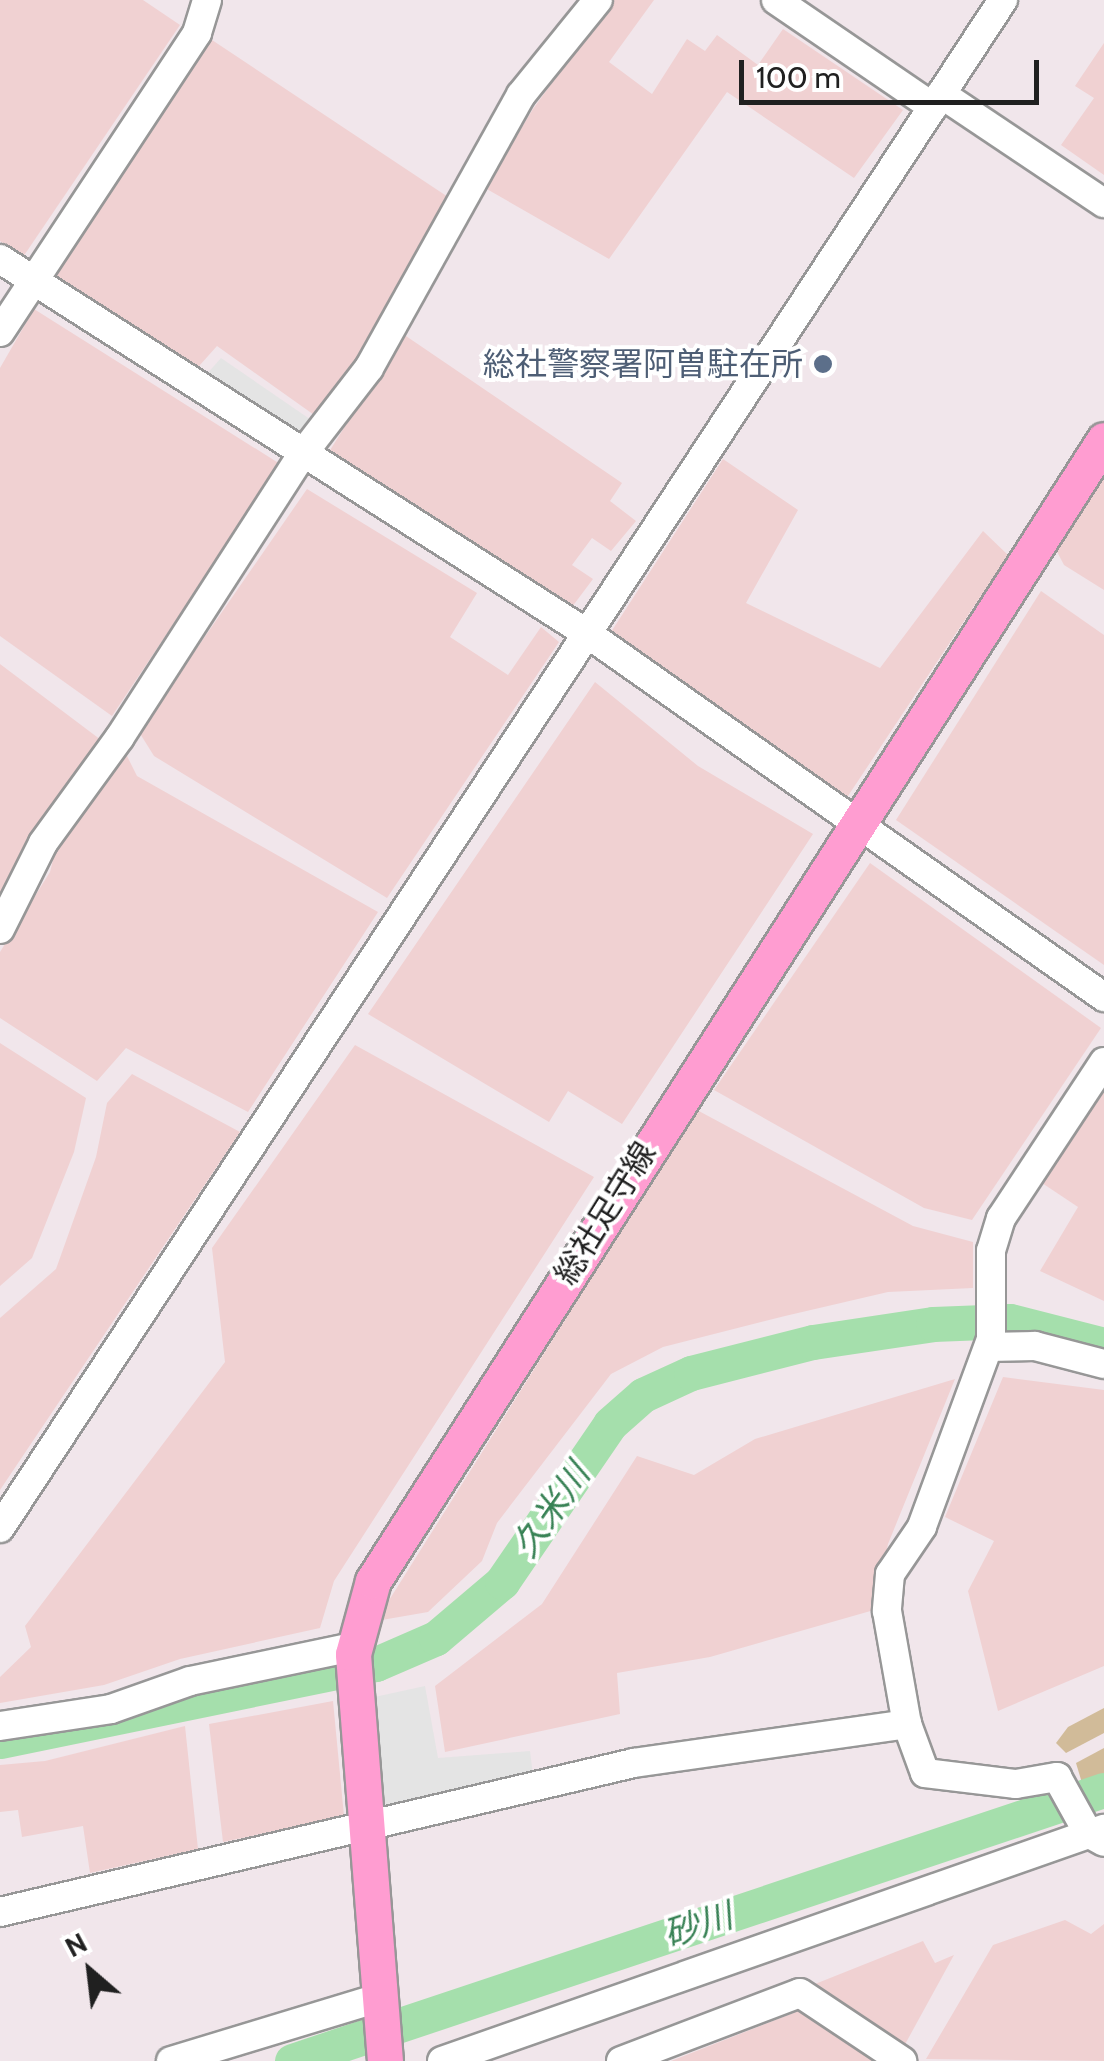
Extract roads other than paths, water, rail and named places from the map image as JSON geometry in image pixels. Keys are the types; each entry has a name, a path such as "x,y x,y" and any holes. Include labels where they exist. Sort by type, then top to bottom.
{"main road":[{"name":"総社足守線","path":"385,2061 354,1661 373,1581 418,1503 858,827 1104,440"}],"street":[{"path":"0,332 197,33 207,0"},
{"path":"0,928 42,843 120,737 301,456 369,368 522,95 598,0"},
{"path":"776,0 1104,202"},
{"path":"0,1528 1003,0"},
{"path":"0,259 301,456 588,634 1104,997"},
{"path":"442,2061 1094,1830 1064,1780 1049,1775 1016,1784 925,1773 906,1724 888,1634 890,1574 922,1527 990,1343 991,1251 1001,1218 1104,1062"},
{"path":"990,1343 1035,1346 1104,1364"},
{"path":"0,1726 112,1709 190,1681 354,1661"},
{"path":"0,1912 634,1763 906,1724"},
{"path":"621,2061 800,1993 902,2061"},
{"path":"171,2061 380,2004"}],"waterway":[{"name":"久米川","path":"0,1741 376,1664 436,1638 502,1582 610,1424 643,1395 691,1373 813,1342 933,1324 1010,1321 1104,1345"},
{"name":"砂川","path":"292,2061 1104,1790"}],"place":[{"name":"総社警察署阿曽駐在所","path":"823,364"}]}
